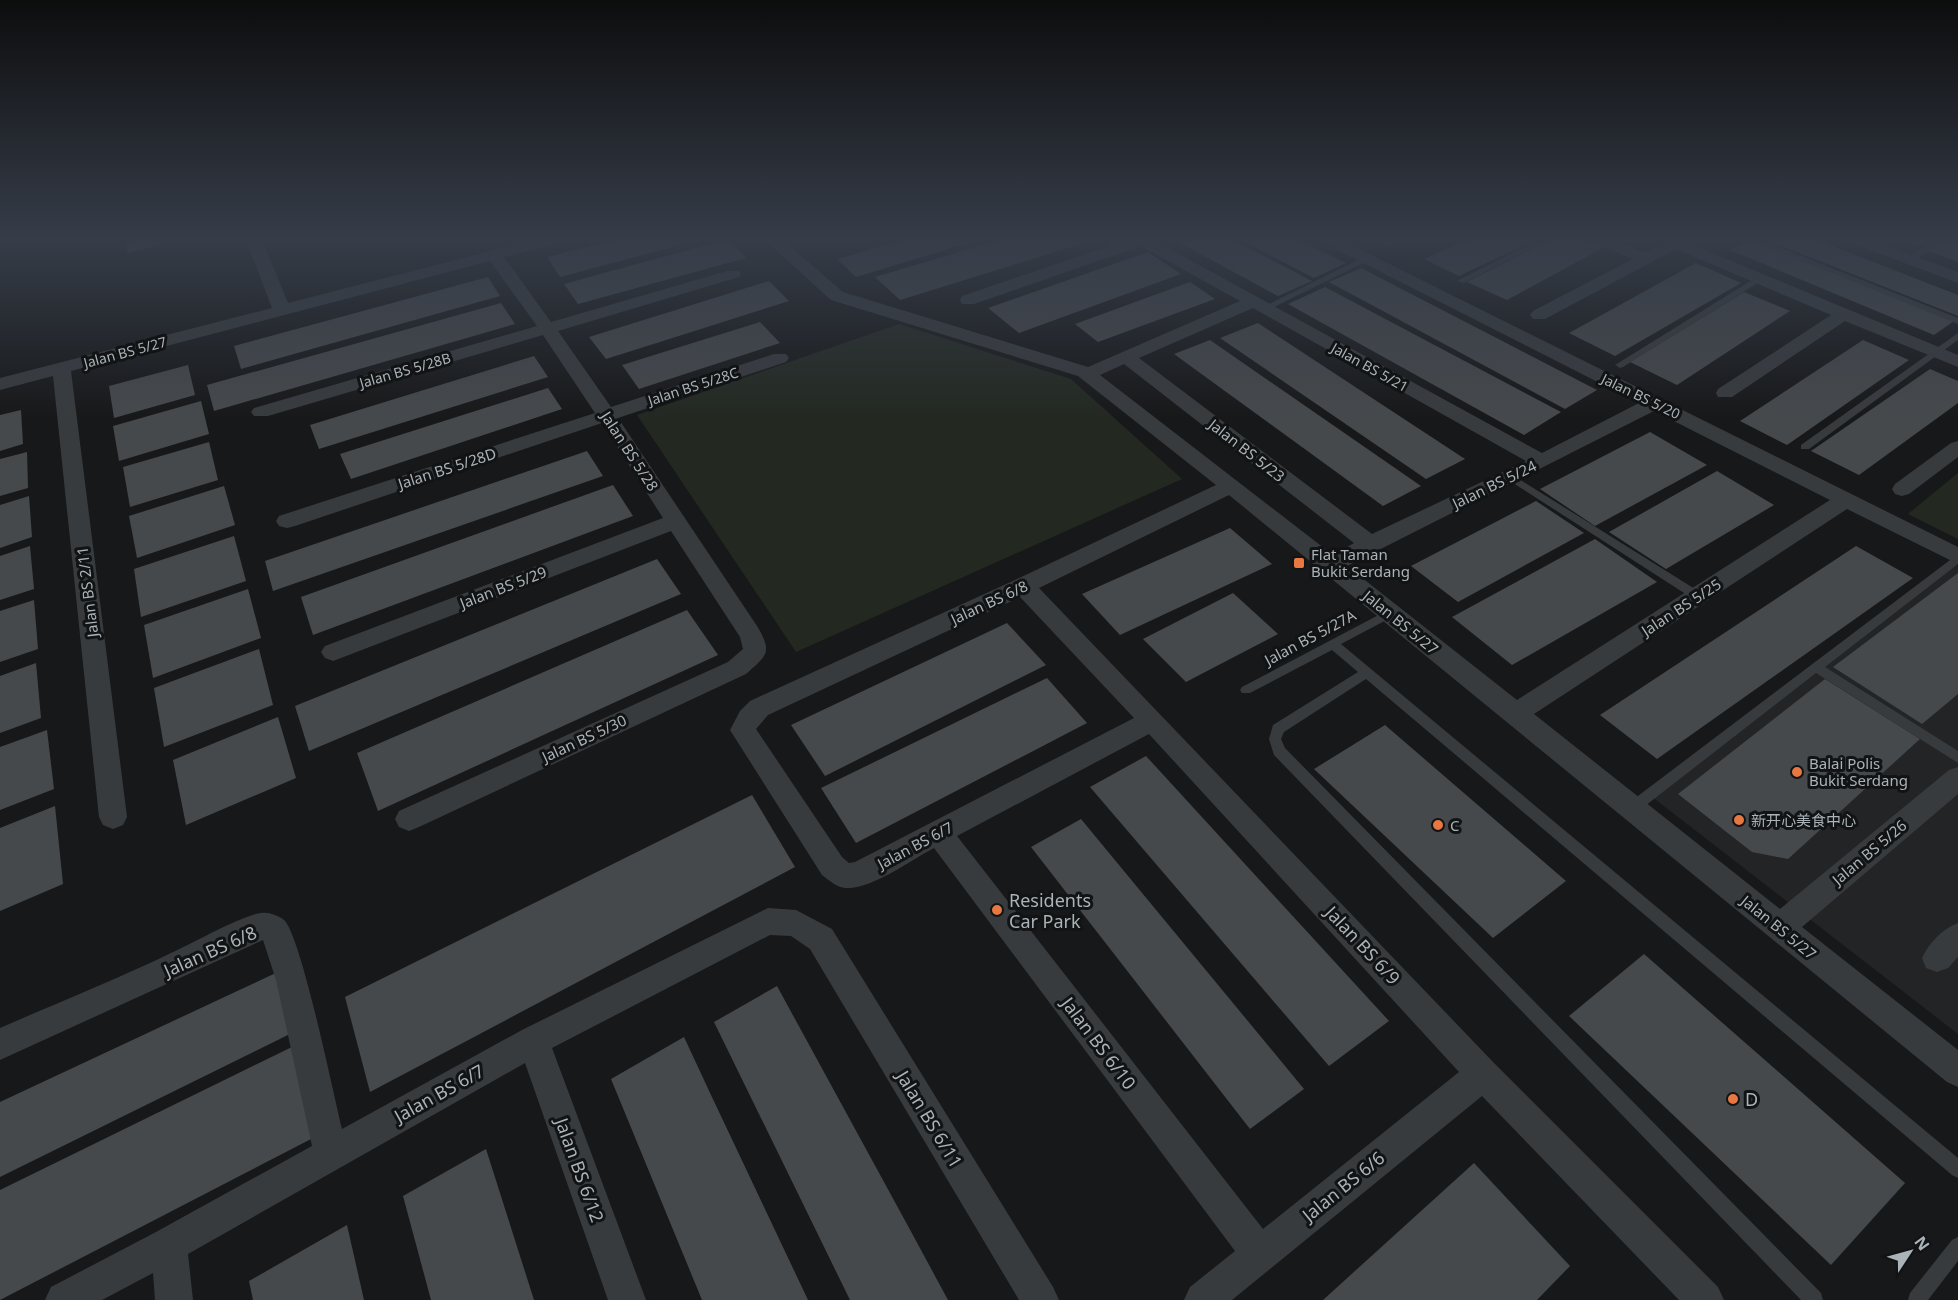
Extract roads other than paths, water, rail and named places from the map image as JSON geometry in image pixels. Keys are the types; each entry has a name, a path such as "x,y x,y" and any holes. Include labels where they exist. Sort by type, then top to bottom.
{"street":[{"path":"277,298 282,310"},
{"name":"Jalan BS 5/27","path":"0,384 330,298"},
{"name":"Jalan BS 5/28","path":"527,298 549,327 674,522 749,632 755,652"},
{"name":"Jalan BS 5/28B","path":"261,412 651,298"},
{"name":"Jalan BS 5/27","path":"842,298 1087,374 1331,565 1958,1071"},
{"path":"968,300 974,298"},
{"name":"Jalan BS 5/21","path":"1246,298 1541,461"},
{"name":"Jalan BS 5/20","path":"1448,298 1958,557"},
{"path":"1539,315 1572,298"},
{"path":"1805,298 1958,362"},
{"path":"1087,374 1125,356 1259,305"},
{"path":"1725,393 1844,314"},
{"name":"Jalan BS 5/23","path":"1125,356 1370,544"},
{"name":"Jalan BS 5/28C","path":"607,415 780,358"},
{"name":"Jalan BS 2/11","path":"61,368 113,817"},
{"name":"Jalan BS 5/24","path":"1331,565 1605,431 1656,402"},
{"name":"Jalan BS 5/28D","path":"287,521 607,415"},
{"path":"1902,489 1958,447"},
{"name":"Jalan BS 6/8","path":"749,718 759,708 1023,586 1231,486"},
{"name":"Jalan BS 5/25","path":"1515,714 1699,597 1847,499"},
{"name":"Jalan BS 5/29","path":"333,652 674,522"},
{"name":"Jalan BS 6/9","path":"1023,586 1152,720 1483,1074 1705,1300"},
{"name":"Jalan BS 5/30","path":"409,819 737,668 755,652"},
{"name":"Jalan BS 6/7","path":"749,718 743,730 832,866 845,876 859,874 1152,720"},
{"name":"Jalan BS 5/26","path":"1780,927 1958,778"},
{"name":"Jalan BS 6/10","path":"938,833 1259,1253"},
{"name":"Jalan BS 6/7","path":"64,1300 169,1245 533,1041 768,921 796,923 820,939"},
{"name":"Jalan BS 6/8","path":"0,1044 170,969 251,930 262,926 272,928 277,934 291,980 331,1154"},
{"name":"Jalan BS 6/11","path":"820,939 1040,1300"},
{"name":"Jalan BS 6/12","path":"533,1041 627,1300"},
{"name":"Jalan BS 6/6","path":"1203,1300 1483,1074"},
{"path":"169,1245 174,1300"}],"lane":[{"path":"1259,305 1276,298"},
{"path":"1620,365 1730,298"},
{"path":"1900,298 1958,321"},
{"path":"1805,447 1958,336"},
{"path":"1511,477 1699,597"},
{"path":"1632,810 1958,557"},
{"name":"Jalan BS 5/27A","path":"1246,690 1390,613"},
{"path":"1333,644 1958,1169"},
{"path":"1816,668 1958,758"},
{"path":"1367,672 1278,729 1275,739 1279,751 1814,1300"},
{"path":"1917,1300 1958,1246"}],"place":[{"name":"Flat Taman Bukit Serdang","path":"1299,563"},
{"name":"Balai Polis Bukit Serdang","path":"1797,772"},
{"name":"新开心美食中心","path":"1739,820"},
{"name":"C","path":"1438,825"},
{"name":"Residents Car Park","path":"997,910"},
{"name":"D","path":"1733,1099"}]}
